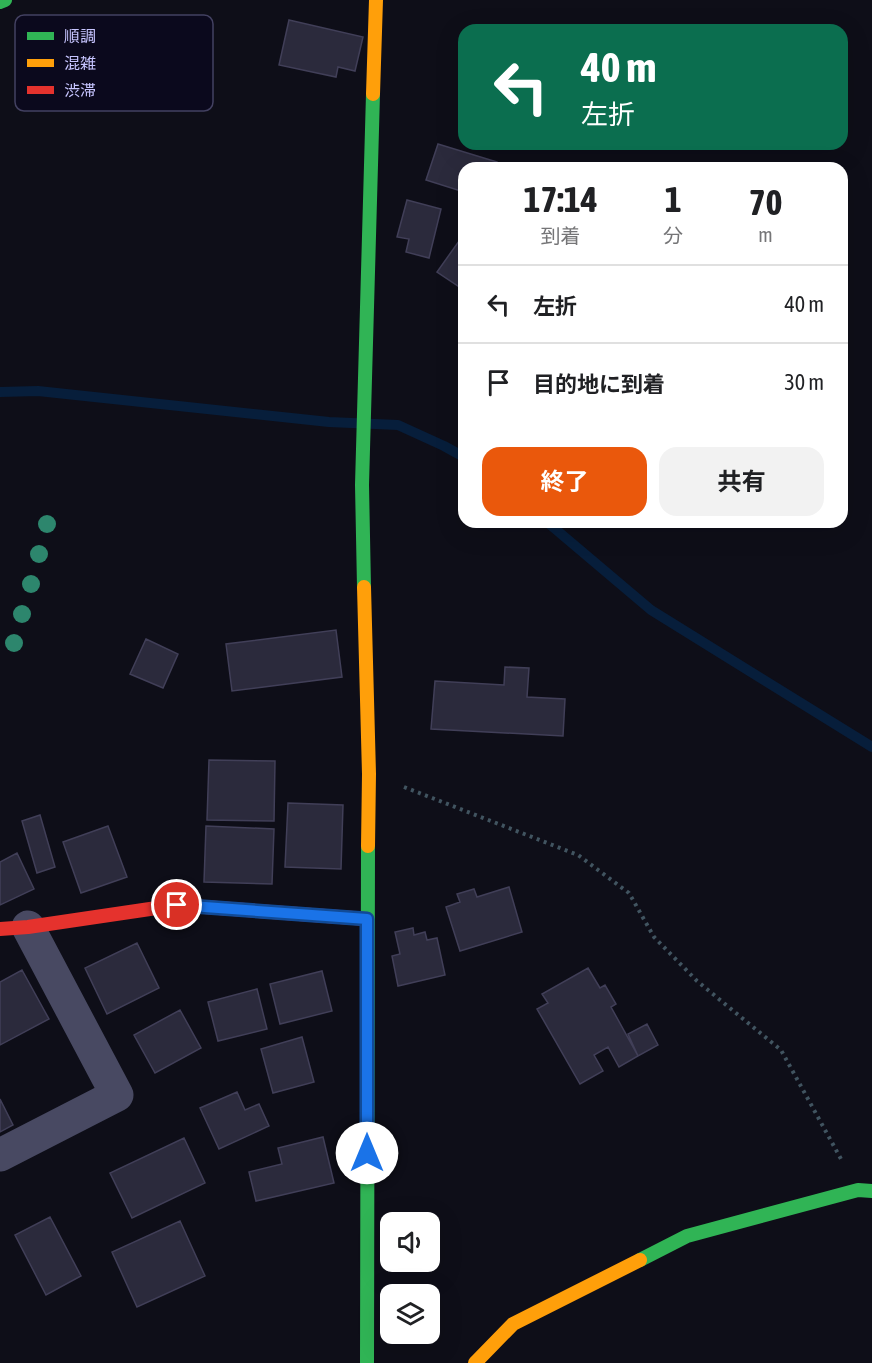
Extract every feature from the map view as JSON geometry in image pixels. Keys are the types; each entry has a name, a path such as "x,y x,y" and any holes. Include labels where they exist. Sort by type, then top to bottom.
{"main road":[{"path":"0,2 5,0"},
{"path":"367,1363 369,774 362,485 376,0"},
{"path":"14,928 177,905 367,919"},
{"path":"475,1363 513,1324 687,1236 865,1191"}],"street":[{"path":"0,1155 117,1095 14,928"}],"path":[{"path":"369,774 578,855 629,893 654,937 675,959 697,981 781,1050 865,1191"}],"building":[{"path":"289,20 363,37 355,71 338,67 336,77 279,65"},
{"path":"438,144 497,162 458,162 458,190 426,180"},
{"path":"407,200 441,209 429,258 406,252 409,239 397,237"},
{"path":"458,242 458,286 437,272"},
{"path":"336,630 342,677 232,691 226,644"},
{"path":"146,639 178,654 163,688 130,674"},
{"path":"505,667 529,668 527,697 565,699 563,736 431,729 435,681 504,685"},
{"path":"209,760 275,761 274,821 207,820"},
{"path":"288,803 343,805 341,869 285,867"},
{"path":"40,815 55,867 37,873 22,821"},
{"path":"108,826 127,877 81,893 63,842"},
{"path":"206,826 274,829 272,884 204,882"},
{"path":"17,853 34,889 0,905 0,862"},
{"path":"509,887 522,932 460,951 446,907 460,902 457,894 474,889 477,897"},
{"path":"413,928 414,935 425,932 427,940 437,938 445,975 398,986 392,956 400,954 395,932"},
{"path":"137,943 159,988 107,1014 85,968"},
{"path":"588,968 600,988 605,985 616,1004 611,1007 638,1056 619,1067 608,1047 594,1055 603,1071 580,1084 537,1009 548,1003 542,994"},
{"path":"22,970 49,1019 0,1045 0,982"},
{"path":"322,971 332,1011 280,1024 270,984"},
{"path":"257,989 267,1029 218,1041 208,1002"},
{"path":"180,1010 201,1048 155,1073 134,1035"},
{"path":"647,1024 658,1045 638,1056 628,1034"},
{"path":"302,1037 314,1082 273,1093 261,1049"},
{"path":"237,1092 245,1110 259,1104 269,1126 219,1149 200,1108"},
{"path":"0,1099 13,1125 0,1132"},
{"path":"323,1137 334,1183 256,1201 249,1172 282,1164 278,1148"},
{"path":"184,1138 205,1183 132,1218 110,1173"},
{"path":"50,1217 81,1276 46,1295 15,1235"},
{"path":"180,1221 205,1276 137,1307 112,1252"}],"waterway":[{"path":"0,392 38,391 329,422 398,425 458,454"},
{"path":"554,528 651,610 872,747"}],"traffic: fast":[{"path":"0,2 5,0"},
{"path":"364,587 362,485 373,94"},
{"path":"367,1363 368,846"},
{"path":"640,1260 687,1236 858,1190 872,1191"}],"traffic: slow":[{"path":"373,94 376,0"},
{"path":"364,587 369,774 368,846"},
{"path":"475,1363 513,1324 640,1260"}],"traffic: jam":[{"path":"0,929 177,905 367,919"}],"route":[{"path":"177,905 367,919 367,1153"}]}
